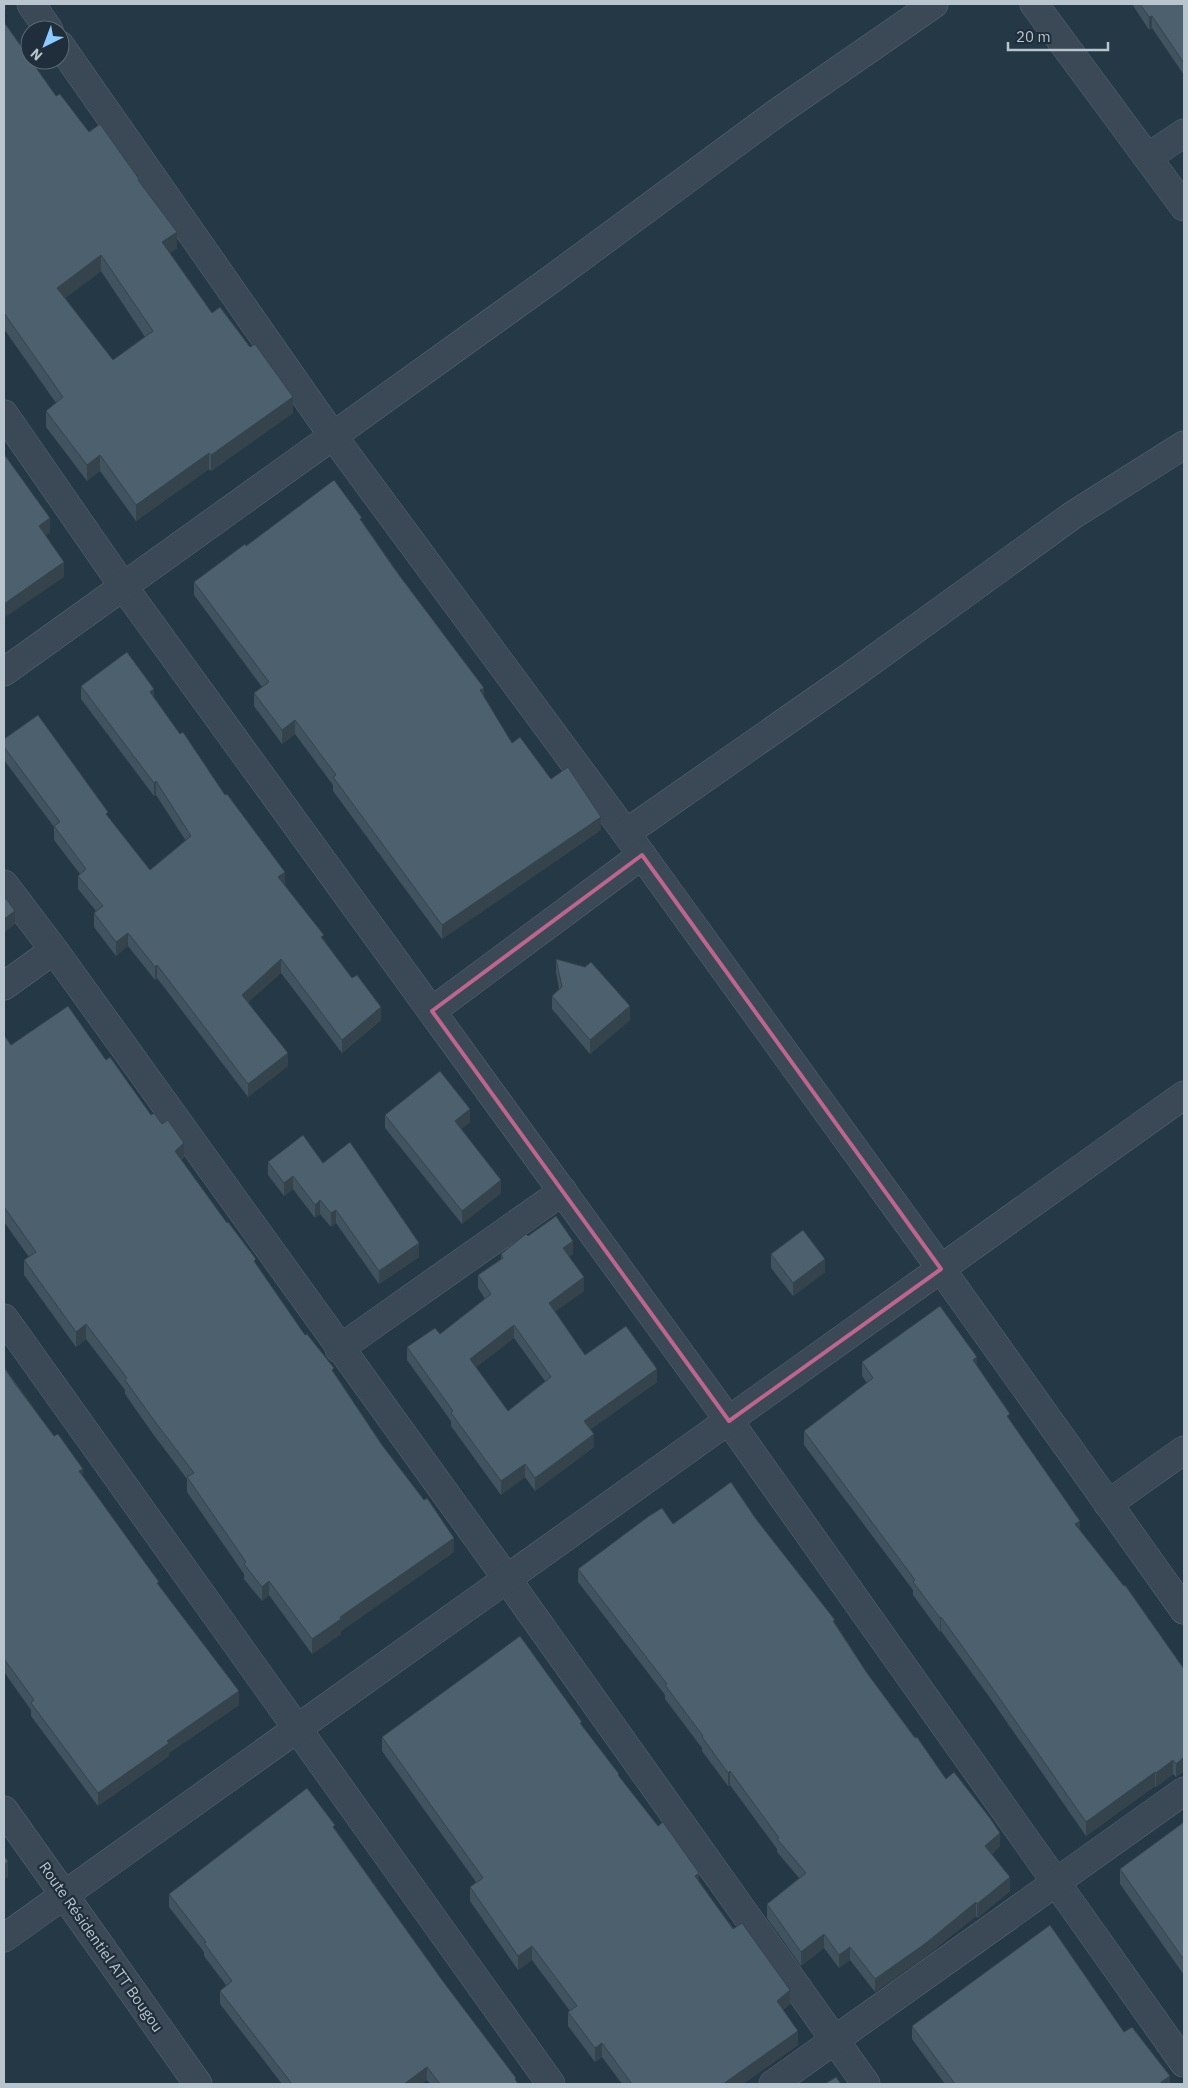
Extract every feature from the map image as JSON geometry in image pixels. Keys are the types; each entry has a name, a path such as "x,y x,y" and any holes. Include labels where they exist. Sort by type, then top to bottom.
{"street":[{"path":"30,4 42,20"},
{"path":"4,672 553,278 778,112 934,4"},
{"path":"1034,4 1184,206"},
{"path":"70,59 333,436 634,844 1184,1610"},
{"path":"1148,157 1184,133"},
{"path":"4,414 123,586 729,1421 1184,2063"},
{"path":"432,1011 634,844 848,678 1073,515 1184,444"},
{"path":"4,884 54,950 507,1579 866,2084"},
{"path":"4,986 54,950"},
{"path":"4,1938 1184,1095"},
{"path":"340,1349 563,1192"},
{"path":"4,1318 551,2084"},
{"path":"1108,1504 1184,1450"},
{"path":"773,2084 1184,1791"},
{"name":"Route Résidentiel ATT Bougou","path":"4,1810 198,2084"}],"highlighted area":[{"path":"642,855 941,1269 729,1421 432,1011"}],"building":[{"path":"1140,4 1184,4 1184,63 1152,16 1149,17"},
{"path":"4,22 20,45 20,70 38,70 56,96 60,94 89,132 100,124 138,180 177,232 162,242 212,313 220,307 250,347 255,344 293,397 136,505 100,455 87,465 46,411 63,397 4,313","holes":["101,255 153,331 113,360 57,288"]},
{"path":"4,454 50,518 39,526 64,562 4,604"},
{"path":"334,480 362,518 360,519 396,571 484,688 480,690 512,743 520,737 551,779 568,767 601,817 442,925 333,777 336,775 295,720 282,730 254,693 269,682 194,582 245,544 246,546"},
{"path":"127,652 154,689 150,692 180,734 183,732 225,795 227,794 285,872 278,877 324,935 321,937 352,978 357,975 381,1007 342,1040 281,959 242,995 288,1053 248,1084 157,965 155,967 128,933 116,942 94,913 103,906 78,876 86,869 54,826 60,822 4,747 4,739 38,715 108,812 106,814 150,870 191,836 156,781 154,783 81,686"},
{"path":"4,896 15,911 4,919"},
{"path":"556,959 585,967 591,962 630,1006 590,1040 552,996 562,987"},
{"path":"68,1006 106,1060 110,1057 151,1115 154,1113 162,1124 168,1120 184,1143 175,1151 227,1223 256,1259 254,1261 305,1335 307,1334 334,1368 332,1370 382,1445 424,1500 427,1498 454,1538 340,1617 341,1619 312,1639 269,1581 262,1587 244,1564 246,1562 187,1477 194,1473 125,1380 127,1378 86,1324 76,1332 24,1260 36,1252 4,1207 4,1035 11,1045"},
{"path":"440,1071 470,1109 455,1121 501,1180 462,1211 385,1115"},
{"path":"303,1135 323,1163 350,1142 419,1243 379,1271 336,1210 331,1213 320,1200 315,1205 293,1176 284,1183 268,1162"},
{"path":"556,1216 573,1241 563,1248 584,1277 549,1303 585,1355 626,1326 657,1369 584,1421 594,1434 535,1478 525,1464 501,1481 451,1413 453,1411 407,1347 435,1328 440,1334 491,1294 478,1275 503,1258 501,1254 526,1234 528,1236","holes":["514,1325 551,1377 508,1411 470,1359"]},
{"path":"803,1230 825,1259 793,1283 771,1254"},
{"path":"940,1306 977,1357 973,1360 1010,1414 1007,1416 1080,1521 1075,1524 1125,1585 1184,1669 1184,1757 1176,1764 1173,1760 1086,1822 988,1682 913,1582 915,1580 804,1431 873,1378 862,1362"},
{"path":"4,1367 54,1436 58,1434 83,1469 79,1471 159,1582 157,1583 239,1691 167,1741 169,1743 98,1793 31,1703 34,1700 4,1659"},
{"path":"731,1482 756,1519 835,1620 833,1621 867,1673 915,1738 917,1737 946,1779 954,1772 1000,1833 985,1846 1010,1877 926,1943 875,1979 850,1947 839,1955 824,1934 801,1952 767,1904 806,1873 777,1839 779,1838 730,1771 728,1773 665,1685 667,1684 578,1569 662,1508 673,1524"},
{"path":"520,1636 618,1775 658,1826 663,1822 699,1873 695,1876 733,1929 742,1923 790,1990 777,2001 798,2031 723,2084 632,2084 602,2043 595,2048 568,2012 577,2006 532,1946 518,1956 470,1887 483,1878 382,1737"},
{"path":"307,1788 335,1825 333,1827 442,1980 516,2078 518,2084 440,2084 427,2067 404,2084 292,2084 220,1991 232,1981 204,1943 206,1942 169,1894"},
{"path":"1184,1822 1184,1960 1120,1869"},
{"path":"4,1856 8,1861 4,1865"},
{"path":"1050,1925 1124,2032 1132,2027 1170,2076 1161,2082 1162,2084 955,2084 912,2026"},
{"path":"836,2077 841,2084 825,2084"}]}
